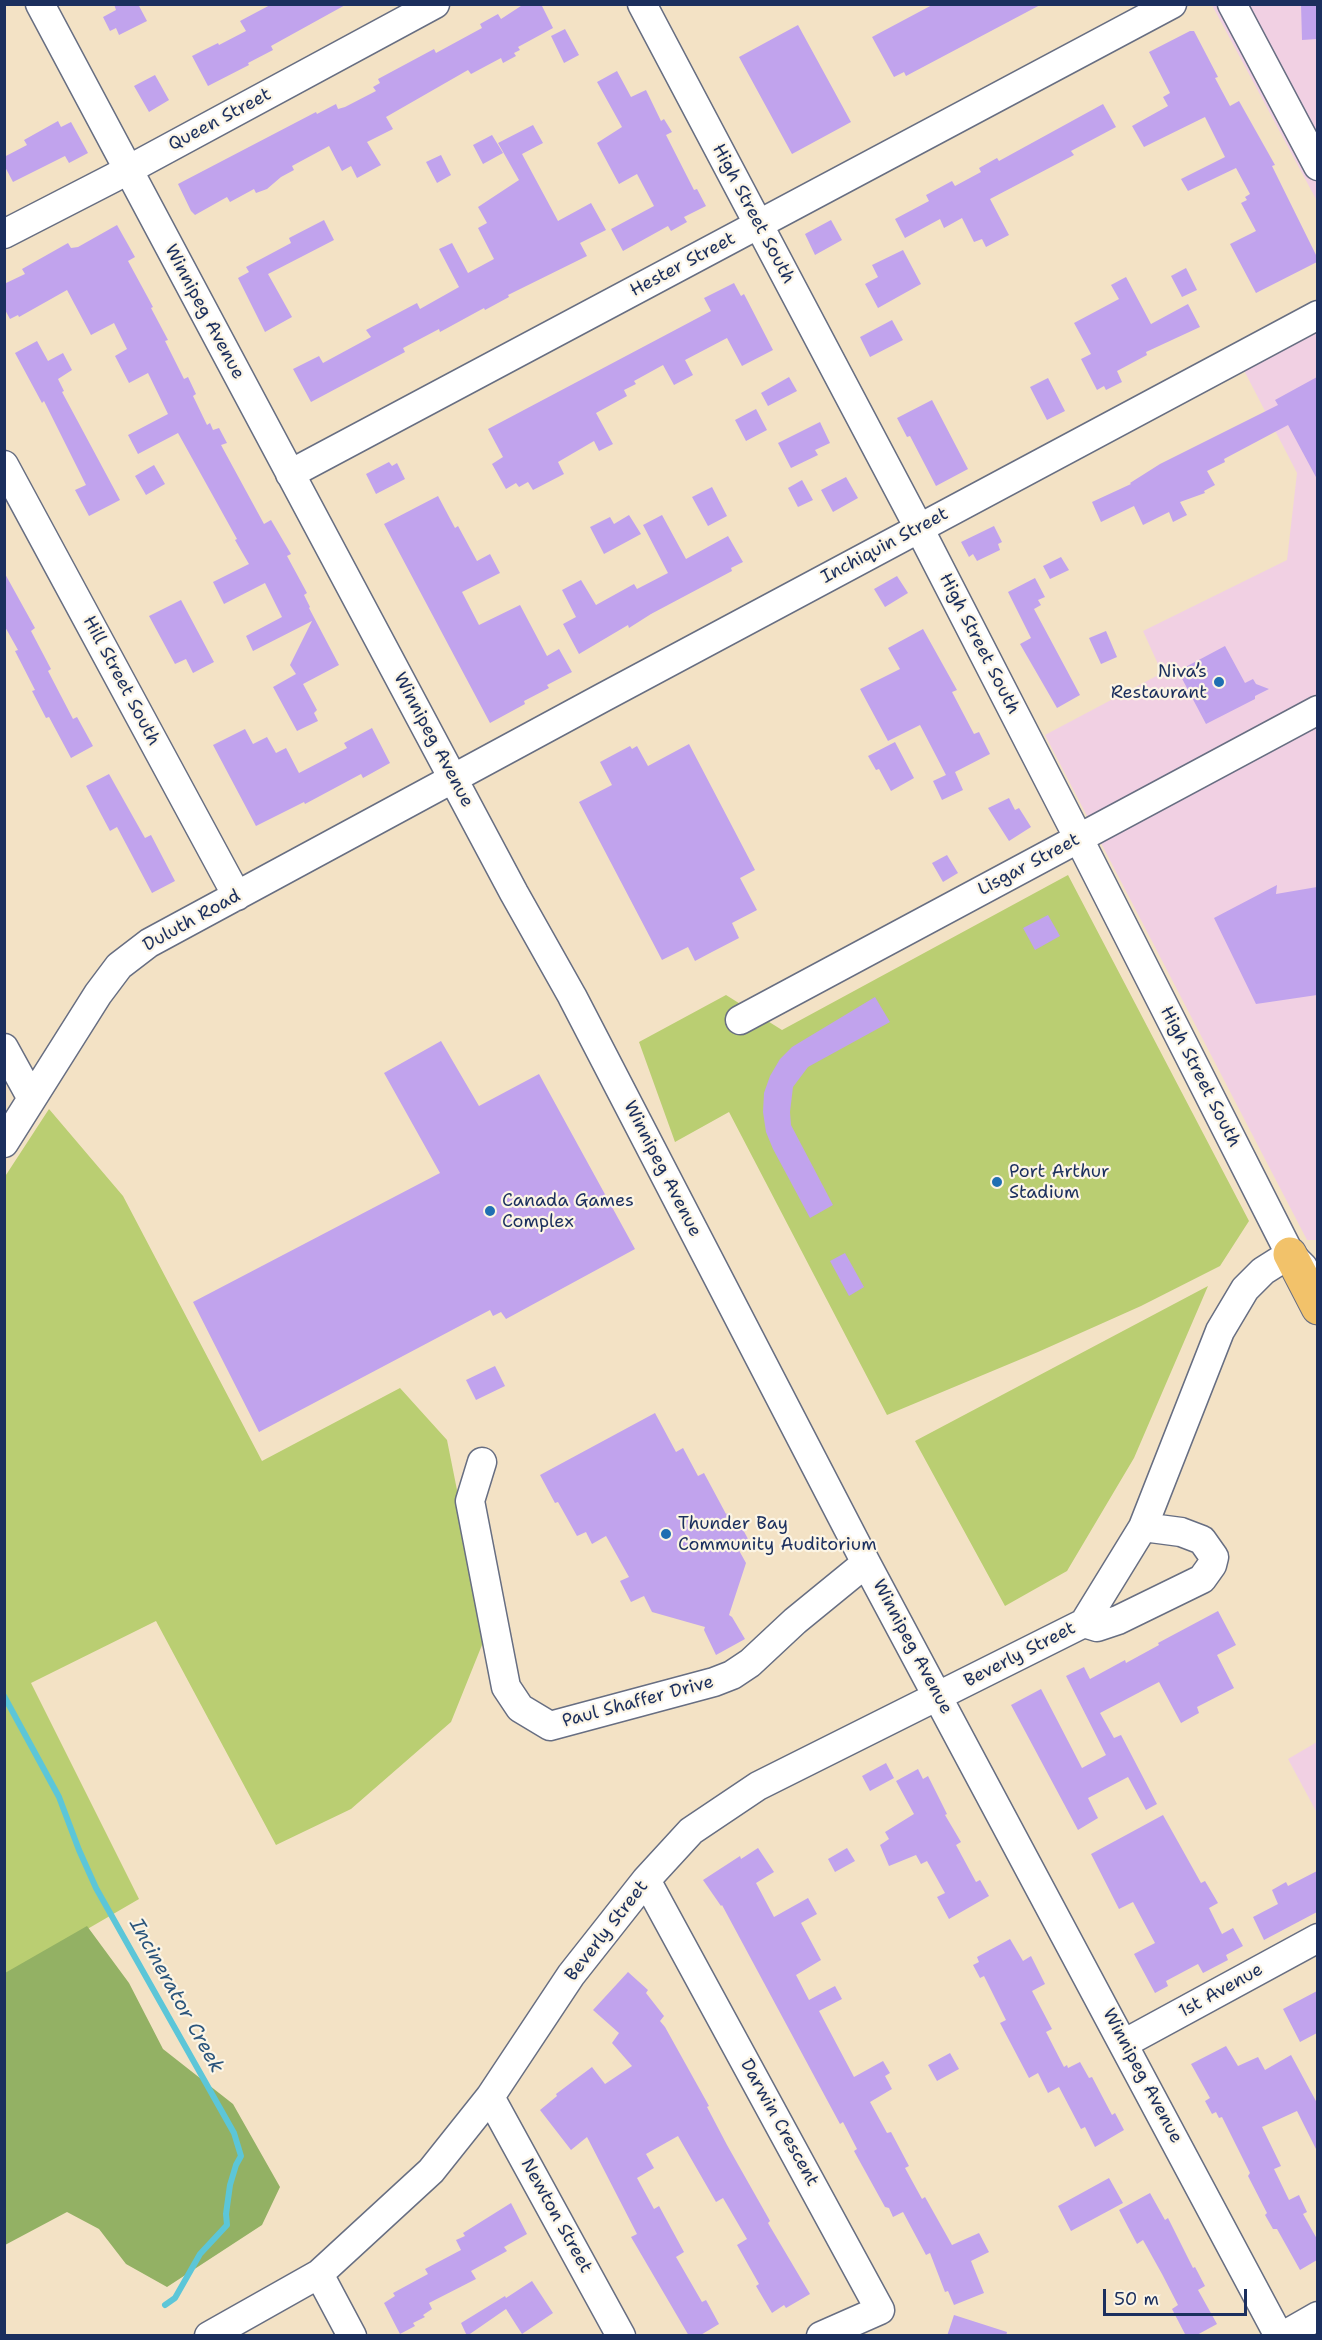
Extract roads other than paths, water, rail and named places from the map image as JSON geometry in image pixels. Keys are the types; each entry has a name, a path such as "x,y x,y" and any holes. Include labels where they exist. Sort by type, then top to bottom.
{"main road":[{"path":"1290,1254 1317,1308"}],"street":[{"name":"Winnipeg Avenue","path":"40,4 453,779 572,996 866,1563 1281,2336"},
{"name":"Queen Street","path":"4,234 435,4"},
{"name":"High Street South","path":"642,4 919,528 1290,1254 1317,1282"},
{"name":"Hester Street","path":"290,474 1172,4"},
{"path":"1232,4 1317,166"},
{"name":"Inchiquin Street","path":"453,779 1317,315"},
{"name":"Hill Street South","path":"4,465 237,896"},
{"name":"Lisgar Street","path":"740,1020 1317,710"},
{"name":"Duluth Road","path":"4,1143 31,1097 98,994 119,966 149,944 453,779"},
{"path":"4,1048 31,1097"},
{"name":"Beverly Street","path":"208,2336 319,2274 431,2170 490,2097 571,1975 646,1880 691,1831 758,1786 1084,1623 1143,1527 1220,1331 1245,1289 1263,1271 1290,1254"},
{"name":"Paul Shaffer Drive","path":"482,1462 470,1501 506,1687 520,1708 550,1726 732,1675 750,1663 795,1621 866,1563"},
{"name":"Beverly Street","path":"1084,1623 1097,1627 1118,1620 1202,1579 1212,1565 1214,1557 1202,1540 1181,1532 1143,1527"},
{"name":"Darwin Crescent","path":"646,1880 880,2310 821,2336"},
{"name":"1st Avenue","path":"1125,2043 1317,1938"},
{"name":"Newton Street","path":"490,2097 621,2336"},
{"path":"319,2274 352,2336"},
{"path":"1281,2336 1317,2316"}],"waterway":[{"name":"Incinerator Creek","path":"4,1696 59,1797 96,1888 234,2133 241,2156 230,2185 226,2214 227,2225 200,2254 175,2298 165,2305"}],"place":[{"name":"Niva’s Restaurant","path":"1219,682"},
{"name":"Port Arthur Stadium","path":"997,1182"},
{"name":"Canada Games Complex","path":"490,1211"},
{"name":"Thunder Bay Community Auditorium","path":"666,1534"}]}
